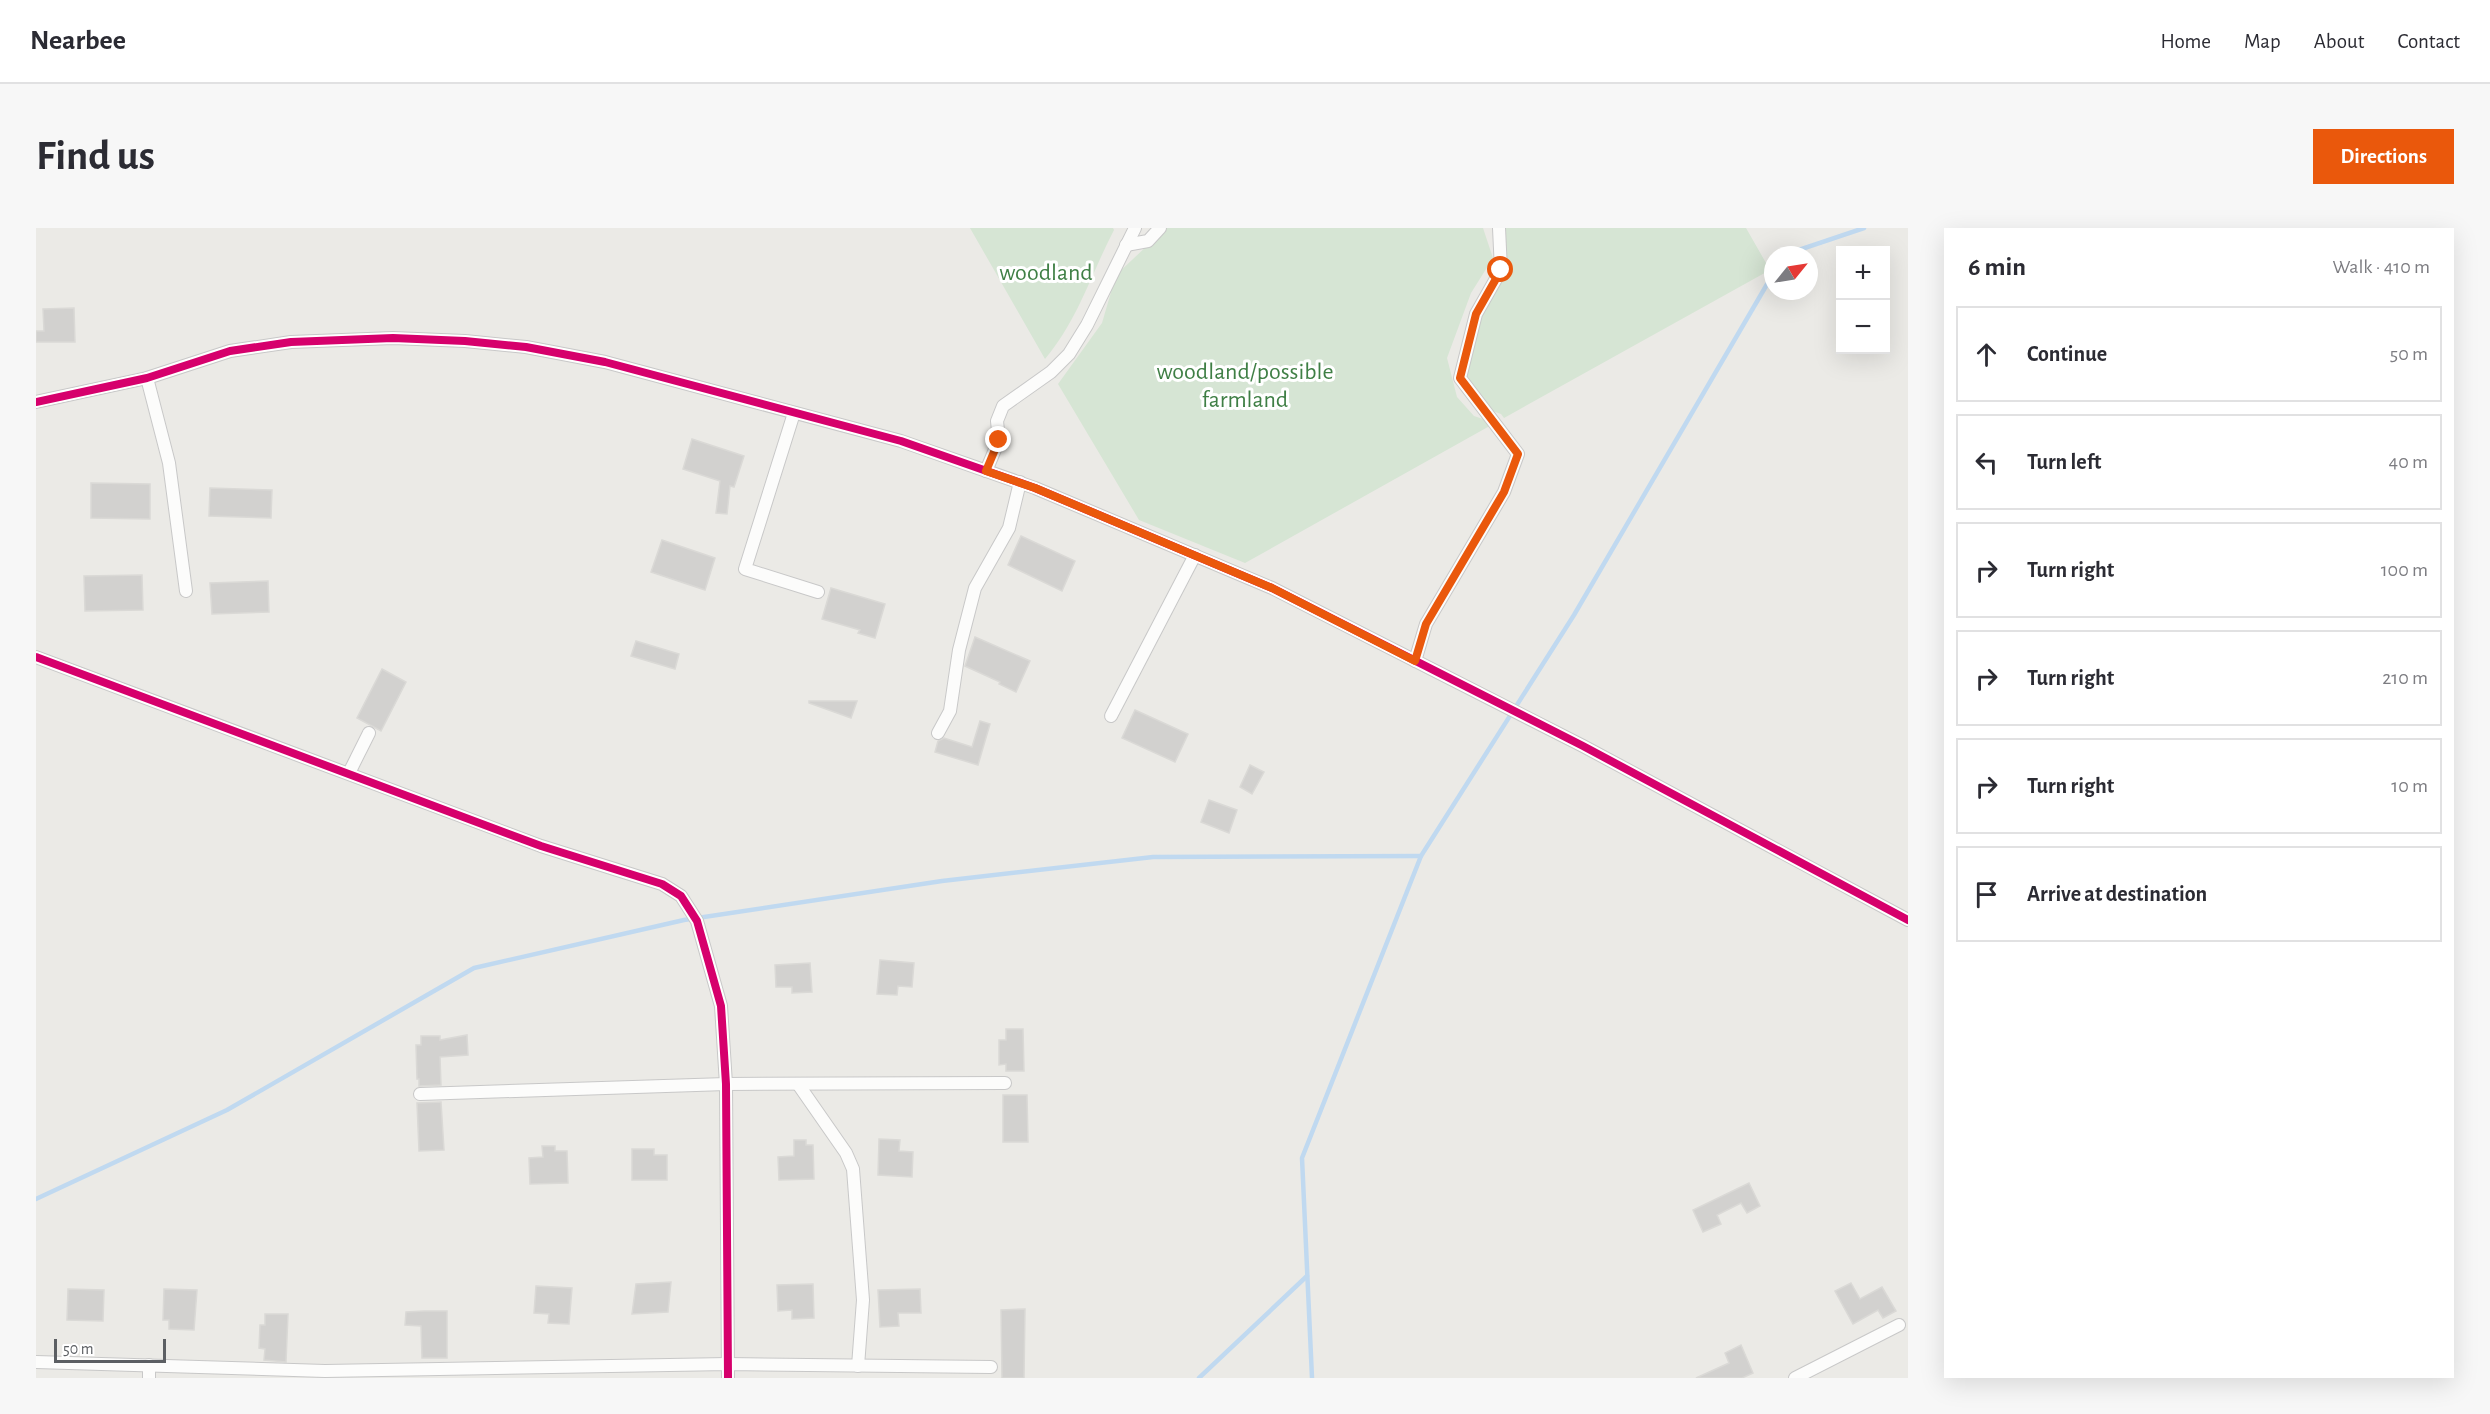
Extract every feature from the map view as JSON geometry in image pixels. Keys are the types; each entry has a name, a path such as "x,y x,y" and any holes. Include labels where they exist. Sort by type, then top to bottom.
{"street":[{"path":"986,471 999,440 998,421 1004,406 1051,372 1069,354 1087,325 1135,228"},
{"path":"1126,245 1148,240 1160,228"},
{"path":"1415,661 1426,624 1504,492 1518,454 1460,378 1476,314 1501,270 1499,228"},
{"path":"36,402 147,378 230,351 291,342 393,338 465,341 526,347 605,362 902,441 1020,482 1272,588 1583,746 1908,920"},
{"path":"147,378 169,463 186,591"},
{"path":"794,413 745,569 819,592"},
{"path":"938,733 950,711 959,650 975,588 1009,528 1020,482"},
{"path":"1111,716 1195,555"},
{"path":"36,657 541,846 662,884 681,896 697,921 721,1006 726,1084 728,1378"},
{"path":"349,773 369,734"},
{"path":"420,1094 726,1084 1005,1083"},
{"path":"798,1084 846,1153 853,1168 863,1300 858,1366"},
{"path":"1794,1378 1899,1325"},
{"path":"36,1362 149,1372 728,1364 991,1367"}],"green space":[{"name":"woodland","path":"970,228 1113,228 1075,313 1045,359"},
{"name":"woodland/possible farmland","path":"1166,228 1483,228 1493,258 1471,293 1447,358 1457,397 1474,416 1495,423 1245,563 1139,520 1058,384 1102,323 1116,275"},
{"path":"1501,228 1746,228 1764,260 1764,273 1504,418 1501,414 1479,406 1465,387 1471,323 1504,252"}],"building":[{"path":"74,308 75,342 36,342 36,331 44,331 43,309"},
{"path":"692,439 744,456 734,487 730,486 727,514 716,513 720,481 683,469"},
{"path":"91,483 150,484 150,519 91,518"},
{"path":"210,488 272,490 271,518 209,516"},
{"path":"1021,536 1075,561 1062,591 1008,565"},
{"path":"662,540 715,558 705,590 651,572"},
{"path":"142,575 143,610 85,611 84,576"},
{"path":"268,581 269,612 212,614 210,583"},
{"path":"831,588 885,604 875,638 858,633 860,630 822,619"},
{"path":"975,637 1030,661 1016,692 965,666"},
{"path":"636,641 679,654 675,669 631,656"},
{"path":"382,669 406,682 381,731 357,718"},
{"path":"809,701 857,701 851,718 809,703"},
{"path":"1135,710 1188,734 1175,762 1122,738"},
{"path":"980,721 990,724 978,765 935,752 938,741 944,738 972,747"},
{"path":"1250,765 1264,772 1252,794 1240,787"},
{"path":"1209,800 1237,810 1229,833 1201,822"},
{"path":"880,960 914,963 912,987 898,986 897,995 877,994"},
{"path":"810,963 812,992 792,993 792,987 776,987 775,965"},
{"path":"1006,1029 1023,1029 1024,1071 1006,1071 1006,1064 999,1065 999,1040 1006,1040"},
{"path":"467,1035 468,1055 440,1057 441,1085 419,1086 416,1045 421,1045 421,1036 440,1036 440,1040"},
{"path":"1003,1095 1027,1095 1028,1142 1003,1142"},
{"path":"441,1102 444,1150 419,1151 417,1103"},
{"path":"879,1139 900,1140 899,1151 913,1152 912,1177 878,1175"},
{"path":"794,1140 806,1140 806,1145 813,1145 814,1179 779,1180 778,1157 794,1156"},
{"path":"542,1146 555,1146 555,1151 567,1151 568,1183 530,1184 529,1158 543,1157"},
{"path":"632,1149 654,1149 654,1155 667,1155 667,1180 632,1180"},
{"path":"1749,1183 1760,1206 1747,1213 1741,1203 1717,1215 1721,1224 1703,1232 1693,1210"},
{"path":"671,1282 668,1312 632,1314 636,1284"},
{"path":"1851,1283 1860,1299 1882,1287 1896,1311 1883,1318 1878,1310 1853,1324 1835,1291"},
{"path":"813,1284 814,1318 792,1319 792,1310 778,1311 777,1285"},
{"path":"536,1286 572,1288 569,1324 548,1323 549,1314 534,1313"},
{"path":"68,1289 104,1290 103,1321 67,1320"},
{"path":"164,1289 197,1290 194,1330 169,1329 169,1320 163,1320"},
{"path":"920,1289 921,1313 898,1313 899,1326 880,1327 878,1290"},
{"path":"1025,1309 1024,1378 1002,1378 1001,1310"},
{"path":"447,1311 447,1358 422,1358 421,1326 405,1325 406,1312"},
{"path":"265,1314 288,1314 286,1362 264,1360 265,1349 259,1348 260,1325 265,1325"},
{"path":"1741,1345 1753,1373 1742,1378 1696,1378 1729,1363 1725,1353"}],"waterway":[{"path":"1811,246 1864,228"},
{"path":"1312,1378 1302,1158 1421,856 1574,615 1764,289"},
{"path":"36,1199 227,1110 474,968 684,920 942,881 1153,857 1421,856"},
{"path":"1199,1378 1307,1276"}],"cycle path":[{"path":"36,402 147,378 230,351 291,342 393,338 465,341 526,347 605,362 901,441 1035,488 1272,588 1583,746 1908,920"},
{"path":"36,657 541,846 662,884 681,896 697,921 721,1006 726,1084 728,1378"}],"route":[{"path":"999,440 986,471 1035,488 1272,588 1415,661 1426,624 1504,492 1518,454 1460,378 1476,314 1501,270"}]}
